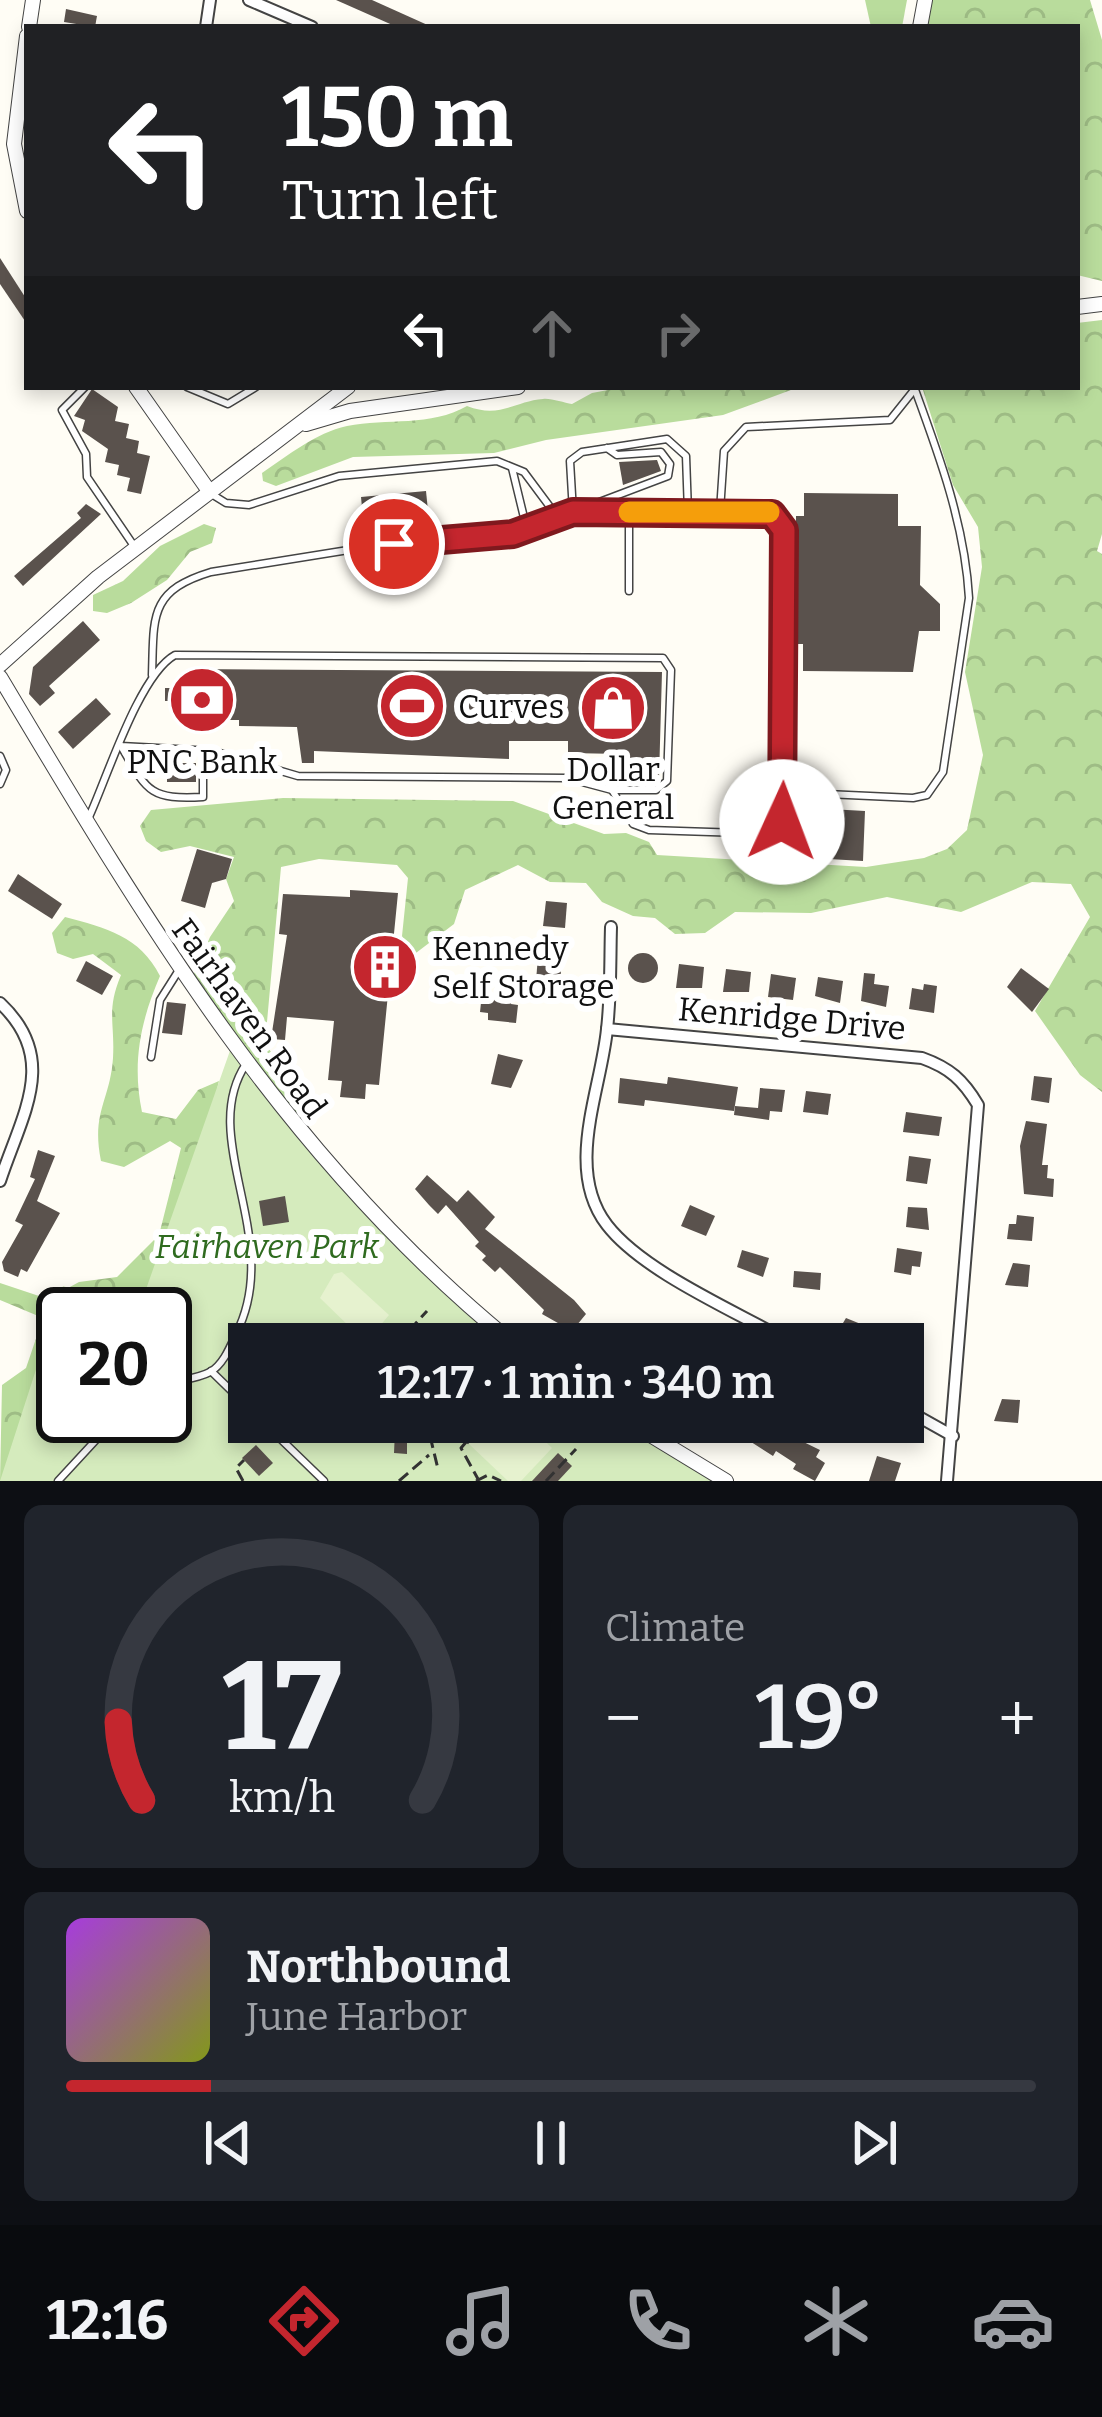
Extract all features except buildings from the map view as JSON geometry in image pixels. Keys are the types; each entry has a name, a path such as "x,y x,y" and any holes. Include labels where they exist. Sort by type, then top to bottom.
{"street":[{"path":"249,0 305,24"},
{"path":"24,61 14,144 24,196"},
{"path":"138,390 209,491"},
{"path":"0,665 136,549 343,390"},
{"path":"466,390 475,393"},
{"path":"290,430 350,411 496,390"},
{"name":"Fairhaven Road","path":"0,677 178,970 246,1064 312,1150 371,1212 491,1323"},
{"path":"611,927 607,1029 585,1168 594,1202 608,1226 669,1272 757,1323"},
{"path":"0,1003 21,1022 34,1054 30,1089 0,1181"},
{"name":"Kenridge Drive","path":"607,1029 922,1058 948,1067 965,1083 978,1105 947,1481"},
{"path":"924,1420 953,1436"},
{"path":"664,1443 726,1481"}],"lane":[{"path":"82,390 62,410 86,454 87,477 136,549"},
{"path":"194,390 228,404 251,390"},
{"path":"720,512 724,451 746,427 890,420 910,402 914,390"},
{"path":"783,792 913,798 927,795 943,772 969,598 953,504 916,390"},
{"path":"573,512 570,461 582,452 667,439 686,456 688,512"},
{"path":"152,679 156,610 163,597 189,579 257,562 527,530 660,482 670,473 669,458 657,450 617,455 607,448"},
{"path":"209,491 237,506 339,476 497,461 535,482 559,519"},
{"path":"510,465 521,488 527,530"},
{"path":"573,512 766,512 778,518 784,530 780,826 769,833 640,828 622,812 612,790"},
{"path":"629,512 629,591"},
{"path":"88,820 121,746 152,679 167,658 190,652 664,658 670,670 668,781 656,790 612,790 567,778 298,776 203,749 121,746"},
{"path":"121,746 148,790 167,799 203,797 203,749"},
{"path":"0,756 6,770 0,784"},
{"path":"151,1058 160,1000 178,970"},
{"path":"192,1377 212,1371 242,1323 254,1282 253,1239 228,1111 233,1083 246,1064"},
{"path":"212,1371 228,1387"},
{"path":"58,1481 93,1443"},
{"path":"285,1443 324,1481"}],"path":[{"path":"417,1323 428,1311"},
{"path":"430,1443 438,1469"},
{"path":"467,1443 460,1448 477,1480 488,1475 501,1481"},
{"path":"546,1481 576,1448"},
{"path":"399,1481 431,1452"},
{"path":"243,1481 236,1468 244,1460"}],"green space":[{"path":"865,0 907,0 903,24 870,24"},
{"path":"928,0 1090,0 1102,40 1102,281 1080,276 1080,24 922,24"},
{"path":"1102,320 1102,534 1097,551 1102,554 1102,1092 1080,1075 1035,1011 1090,917 1071,884 1032,882 961,912 887,897 811,913 735,912 705,933 675,934 655,918 633,916 602,902 586,883 550,882 518,865 465,890 454,924 412,956 402,936 408,878 397,865 319,859 281,867 265,1044 311,1104 296,1126 190,983 210,937 234,901 226,879 234,857 190,846 161,852 146,841 140,826 151,810 283,798 513,801 604,834 626,833 649,842 657,855 866,867 924,858 947,849 967,830 983,755 965,672 982,567 978,527 953,485 923,390 1080,390 1080,323"},
{"path":"791,390 723,415 546,440 494,453 353,457 276,486 263,481 262,473 292,452 347,426 424,419 467,406 498,410 546,399 572,404 592,393"},
{"path":"204,524 216,528 212,543 190,552 167,580 131,603 107,613 93,611 93,595 123,581 160,546"},
{"path":"65,917 108,930 142,951 160,976 140,1043 142,1112 176,1119 198,1090 219,1081 170,1287 70,1287 117,1277 159,1235 181,1148 170,1141 124,1167 101,1161 98,1130 111,1073 112,1008 121,975 93,954 73,959 57,953 52,933"},
{"name":"Fairhaven Park","path":"232,1045 312,1150 492,1323 228,1323 228,1443 664,1443 726,1481 0,1481 36,1370 36,1443 192,1443 192,1287 147,1287"},
{"path":"342,1272 389,1315 382,1323 346,1323 320,1298 334,1274"},
{"path":"0,1283 36,1295 36,1315 0,1300"},
{"path":"36,1339 36,1443 108,1443 0,1481 2,1385 26,1368"},
{"path":"547,1443 552,1448 521,1481 508,1481 469,1444"}],"slow traffic":[{"path":"629,512 769,512"}],"place":[{"name":"PNC Bank","path":"202,700"},
{"name":"Curves","path":"412,706"},
{"name":"Dollar General","path":"613,708"},
{"name":"Kennedy Self Storage","path":"385,967"}],"route":[{"path":"394,544 513,534 573,512 766,512 778,518 784,530 782,822"}]}
